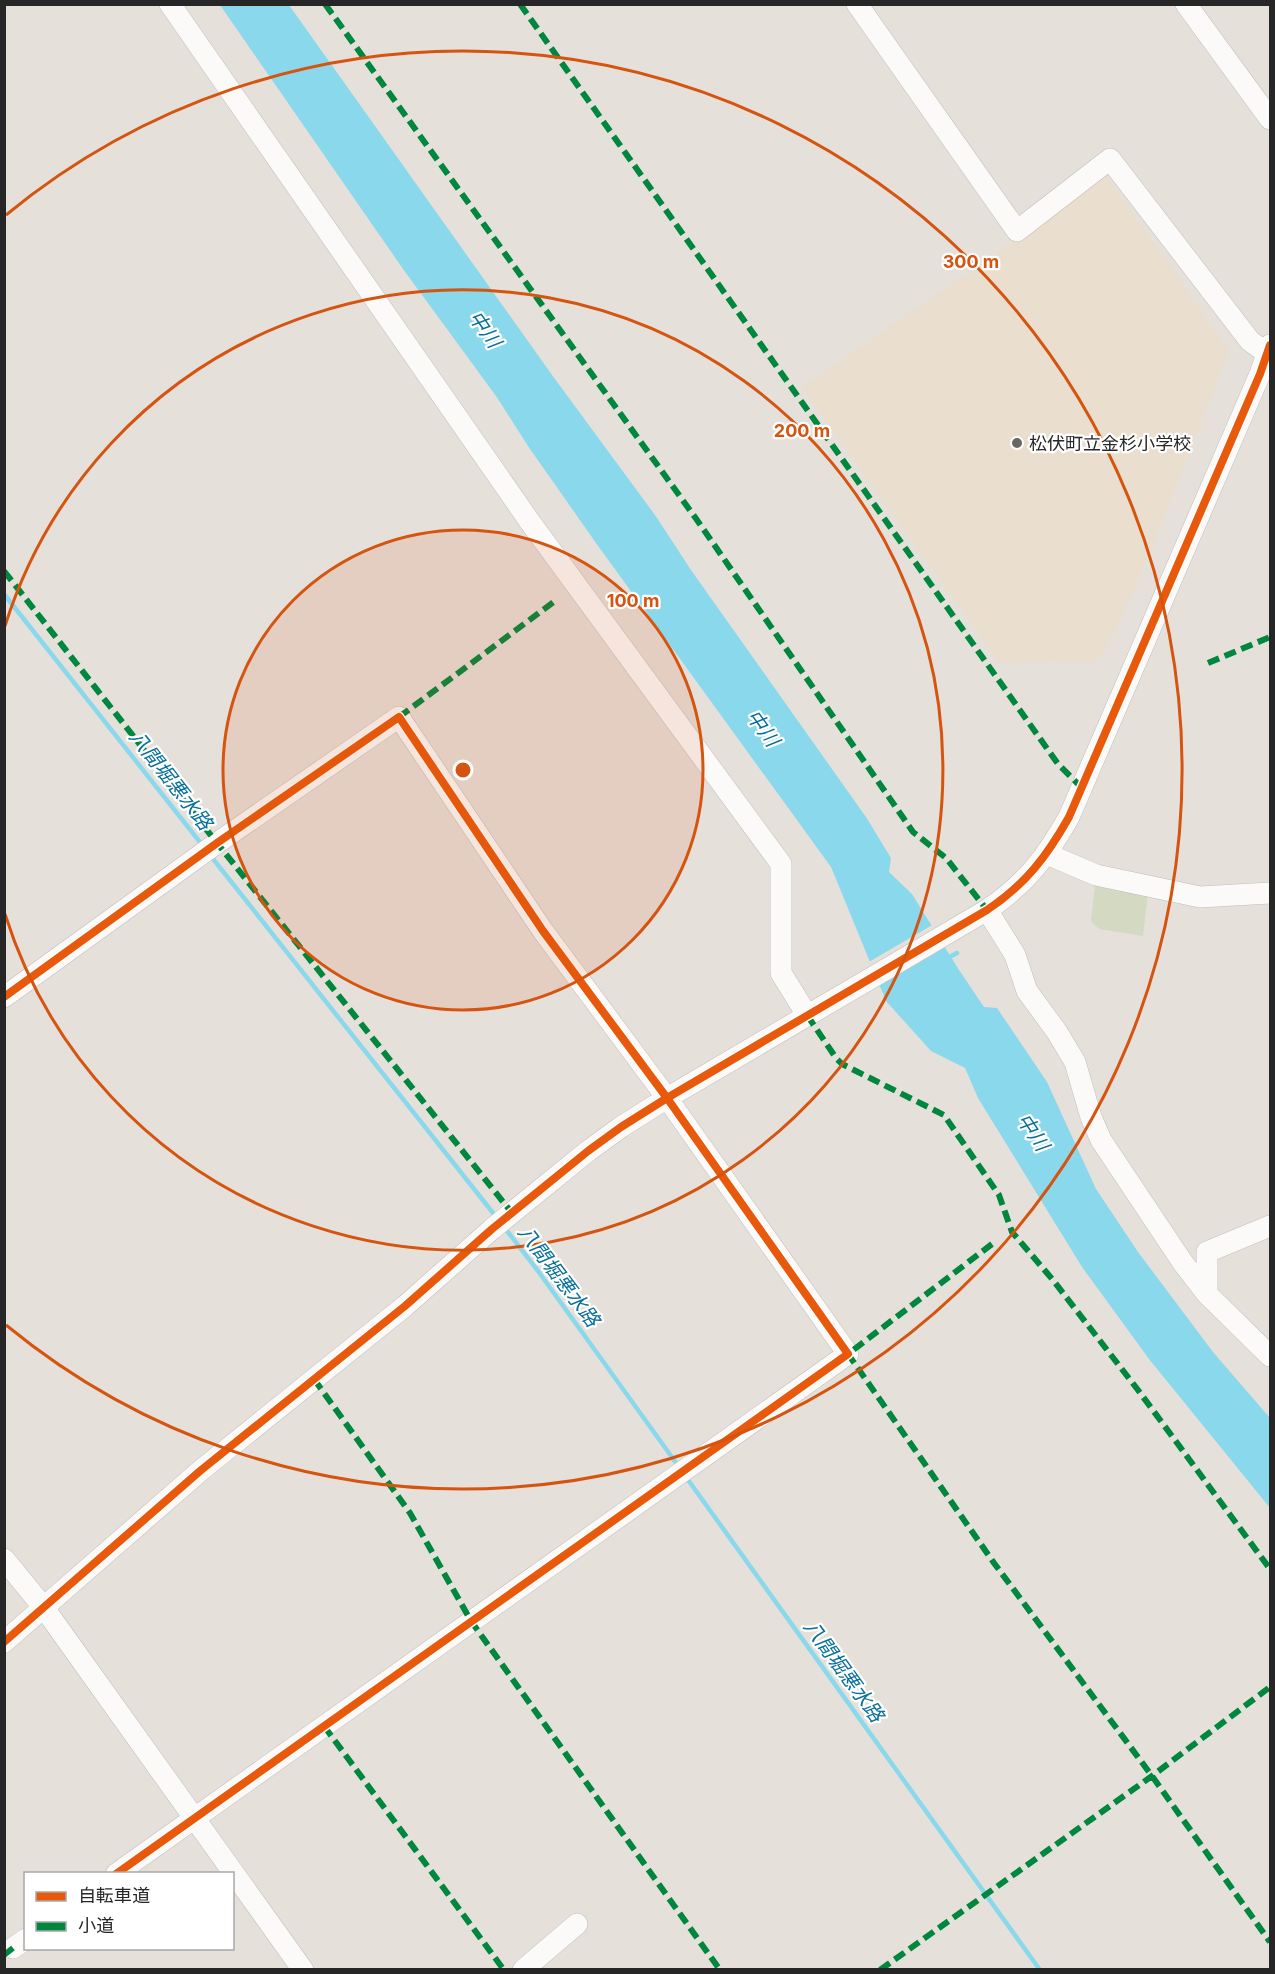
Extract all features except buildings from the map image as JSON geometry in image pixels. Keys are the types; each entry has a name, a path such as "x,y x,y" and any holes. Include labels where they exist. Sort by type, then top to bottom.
{"street":[{"path":"170,4 530,522 781,864 781,973 810,1013"},
{"path":"4,1642 201,1471 396,1313 492,1228 621,1127 985,911 1029,876 1047,854 1069,817 1247,406 1269,350 1250,341 1110,159 1017,231 857,4"},
{"path":"1185,4 1270,119"},
{"path":"4,997 217,843 399,717 543,931 667,1098 848,1354 119,1872"},
{"path":"1047,854 1096,875 1200,897 1270,893"},
{"path":"985,911 1015,955 1027,991 1057,1032 1075,1062 1091,1117 1101,1140 1182,1263 1207,1294 1270,1356"},
{"path":"1207,1294 1207,1252 1270,1226"},
{"path":"4,1559 44,1608 233,1872"},
{"path":"234,1873 303,1970"},
{"path":"524,1970 577,1924"}],"shaded area":[{"name":"松伏町立金杉小学校","path":"1107,176 1229,351 1148,558 1117,626 1097,662 999,663 802,388"}],"green space":[{"path":"1095,884 1148,893 1143,936 1099,929 1091,921"}],"water":[{"name":"中川","path":"220,5 289,5 552,375 655,515 691,570 866,817 891,858 889,872 912,894 984,1007 997,1008 1047,1082 1096,1189 1138,1252 1213,1352 1270,1418 1270,1508 1149,1359 1082,1267 978,1098 965,1068 931,1051 886,1001 831,867 596,543 496,396 403,269"}],"pier":[{"path":"934,924 947,946 877,987 867,963"}],"waterway":[{"name":"八間堀悪水路","path":"4,594 203,846"},
{"name":"八間堀悪水路","path":"210,855 497,1218"},
{"path":"946,959 957,953"},
{"name":"八間堀悪水路","path":"504,1227 679,1467"},
{"name":"八間堀悪水路","path":"686,1477 1040,1970"}],"marked path":[{"path":"325,4 697,520 913,832 946,858 987,910"},
{"path":"520,4 1058,764 1082,788"},
{"path":"4,571 512,1213"},
{"path":"399,717 555,601"},
{"path":"1208,663 1270,637"},
{"path":"807,1015 842,1064 944,1115 999,1195 1012,1232 1053,1280 1138,1390 1270,1569"},
{"path":"992,1244 848,1354 994,1563 1152,1776 1270,1942"},
{"path":"314,1379 410,1513 471,1621 720,1970"},
{"path":"880,1970 1152,1776 1270,1687"},
{"path":"324,1726 504,1970"},
{"path":"4,1955 13,1948"}],"cycle path":[{"path":"4,1642 200,1471 405,1306 492,1229 588,1151 667,1098 987,910 1024,879 1044,857 1069,817 1260,374 1270,345"},
{"path":"4,997 217,843 399,717 543,931 667,1098 848,1354 119,1872"}],"place":[{"name":"松伏町立金杉小学校","path":"1017,443"}]}
